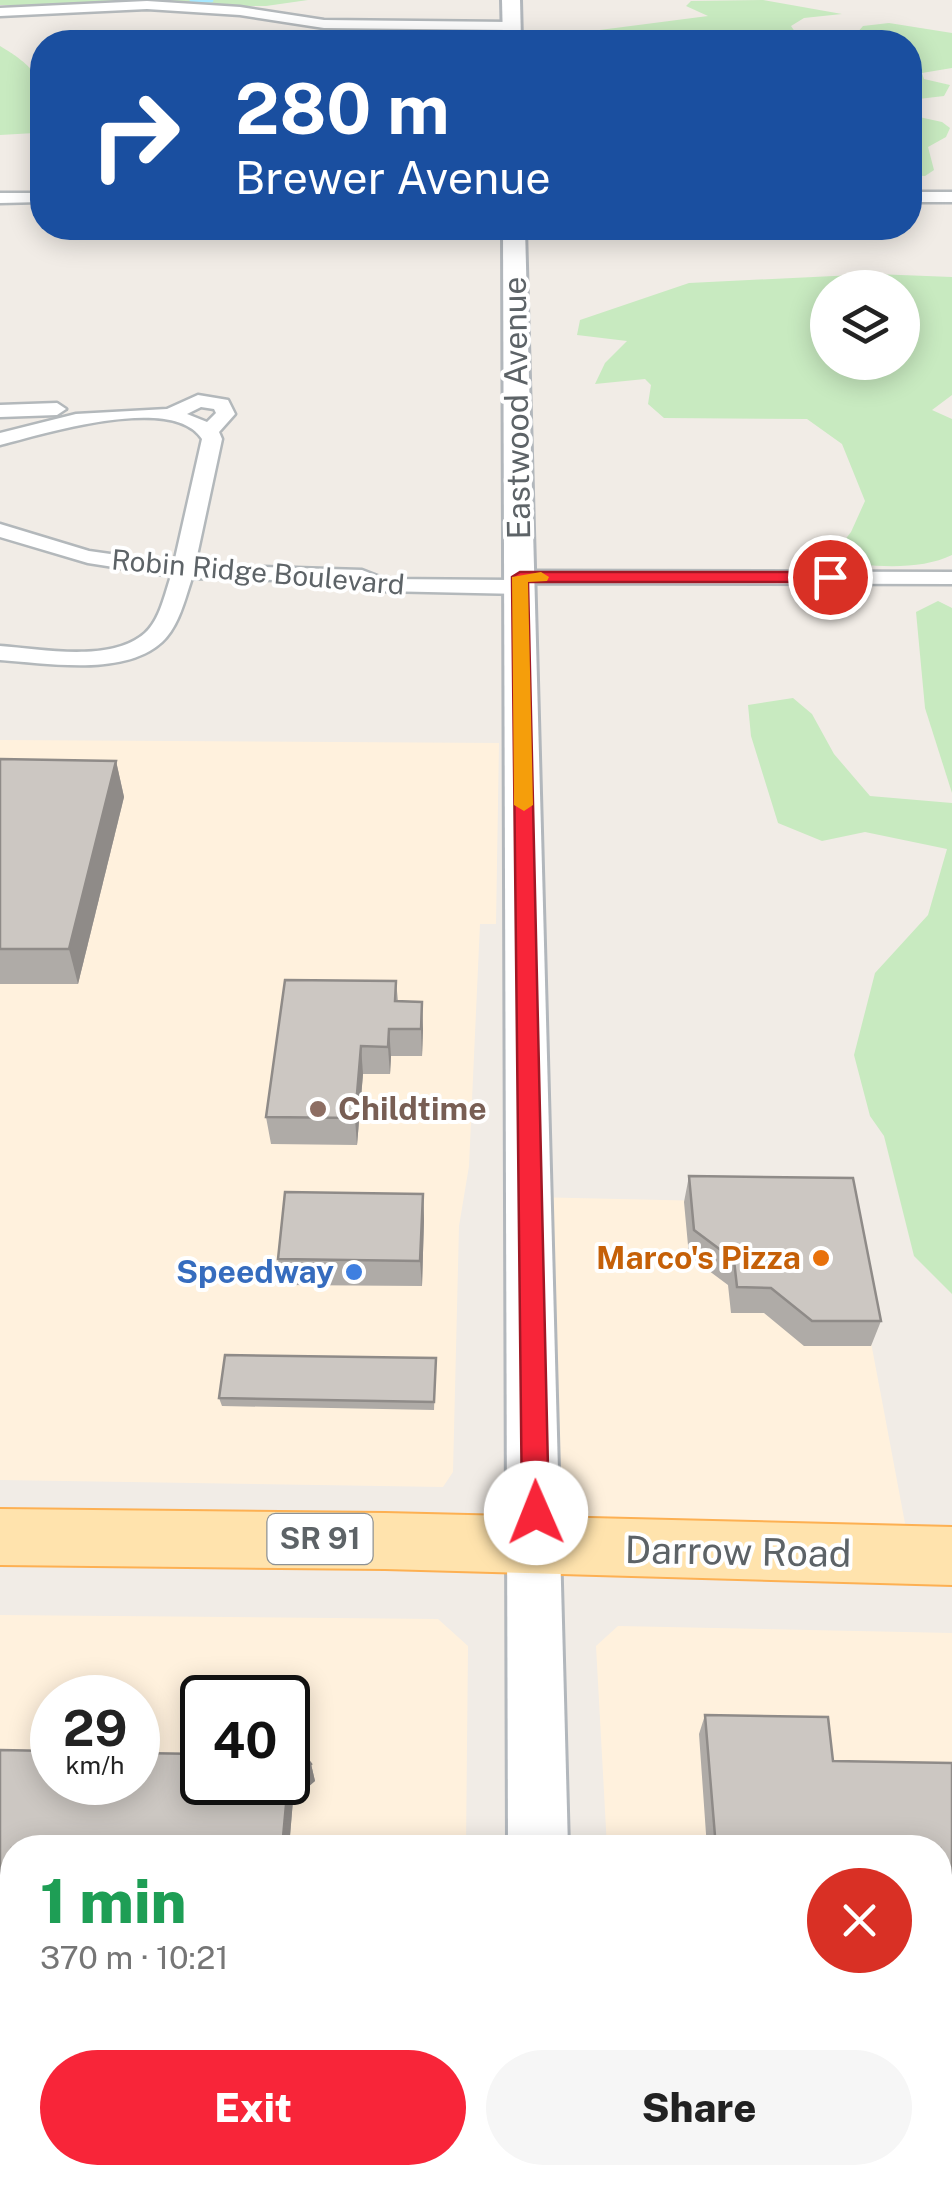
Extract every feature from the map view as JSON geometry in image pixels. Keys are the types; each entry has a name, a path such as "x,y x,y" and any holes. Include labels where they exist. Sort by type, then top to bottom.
{"main road":[{"name":"Darrow Road","path":"0,1537 105,1536 952,1556"}],"street":[{"path":"511,0 512,30"},
{"path":"0,12 160,5 240,11 324,24 437,30"},
{"path":"316,30 324,24"},
{"path":"922,197 952,198"},
{"path":"0,198 30,198"},
{"name":"Eastwood Avenue","path":"514,240 538,1835"},
{"path":"0,411 56,409 82,417"},
{"path":"0,439 82,417 168,416 194,420 210,431 212,439 167,623 142,644 102,654 0,653"},
{"name":"Robin Ridge Boulevard","path":"0,530 84,556 181,571 362,576 381,585 520,578 952,578"}],"shaded area":[{"path":"0,740 499,743 496,924 480,924 469,1166 459,1226 453,1472 443,1487 0,1480"},
{"path":"530,1197 845,1204 911,1555 536,1548"},
{"path":"0,1615 438,1619 468,1646 466,1835 0,1835"},
{"path":"618,1626 952,1633 952,1835 606,1835 596,1646"}],"green space":[{"path":"0,0 308,0 266,6 0,5"},
{"path":"763,0 842,14 804,18 791,26 794,30 600,30 708,16 686,6 691,1"},
{"path":"889,23 952,33 952,68 922,73 922,30 860,30 863,26"},
{"path":"0,46 30,69 30,133 0,135"},
{"path":"922,73 924,79 950,85 944,96 922,99"},
{"path":"922,118 950,128 946,137 928,147 934,170 925,176"},
{"path":"920,276 952,277 952,395 932,410 952,419 952,555 924,564 892,566 831,558 851,532 865,501 842,444 807,419 664,418 648,404 651,385 645,379 595,384 605,363 627,341 577,335 580,320 689,283 810,277 810,380 920,380"},
{"path":"938,601 952,608 952,793 925,708 916,612"},
{"path":"793,698 812,714 834,754 870,796 952,803 952,1294 914,1256 884,1136 870,1116 854,1055 875,973 928,915 947,849 865,832 822,841 778,823 751,736 748,705"}],"building":[{"path":"0,759 116,761 69,949 0,949"},
{"name":"Childtime","path":"285,980 396,981 395,1001 422,1002 421,1029 389,1029 388,1047 361,1046 355,1118 266,1117"},
{"path":"689,1176 853,1178 881,1321 812,1321 771,1288 737,1287 734,1260 694,1230"},
{"path":"285,1192 423,1194 420,1261 278,1259"},
{"path":"225,1355 436,1358 434,1402 219,1398"},
{"path":"705,1715 828,1717 833,1761 952,1763 952,1835 715,1835"},
{"path":"0,1750 30,1751 30,1805 160,1805 160,1753 180,1754 180,1805 286,1805 283,1835 0,1835"}],"waterway":[{"path":"192,0 211,0"}],"slow traffic":[{"path":"524,805 520,577 541,577"}],"place":[{"name":"Childtime","path":"318,1109"},
{"name":"Marco's Pizza","path":"821,1258"},
{"name":"Speedway","path":"354,1272"}],"route":[{"path":"536,1513 520,577 830,577"}]}
